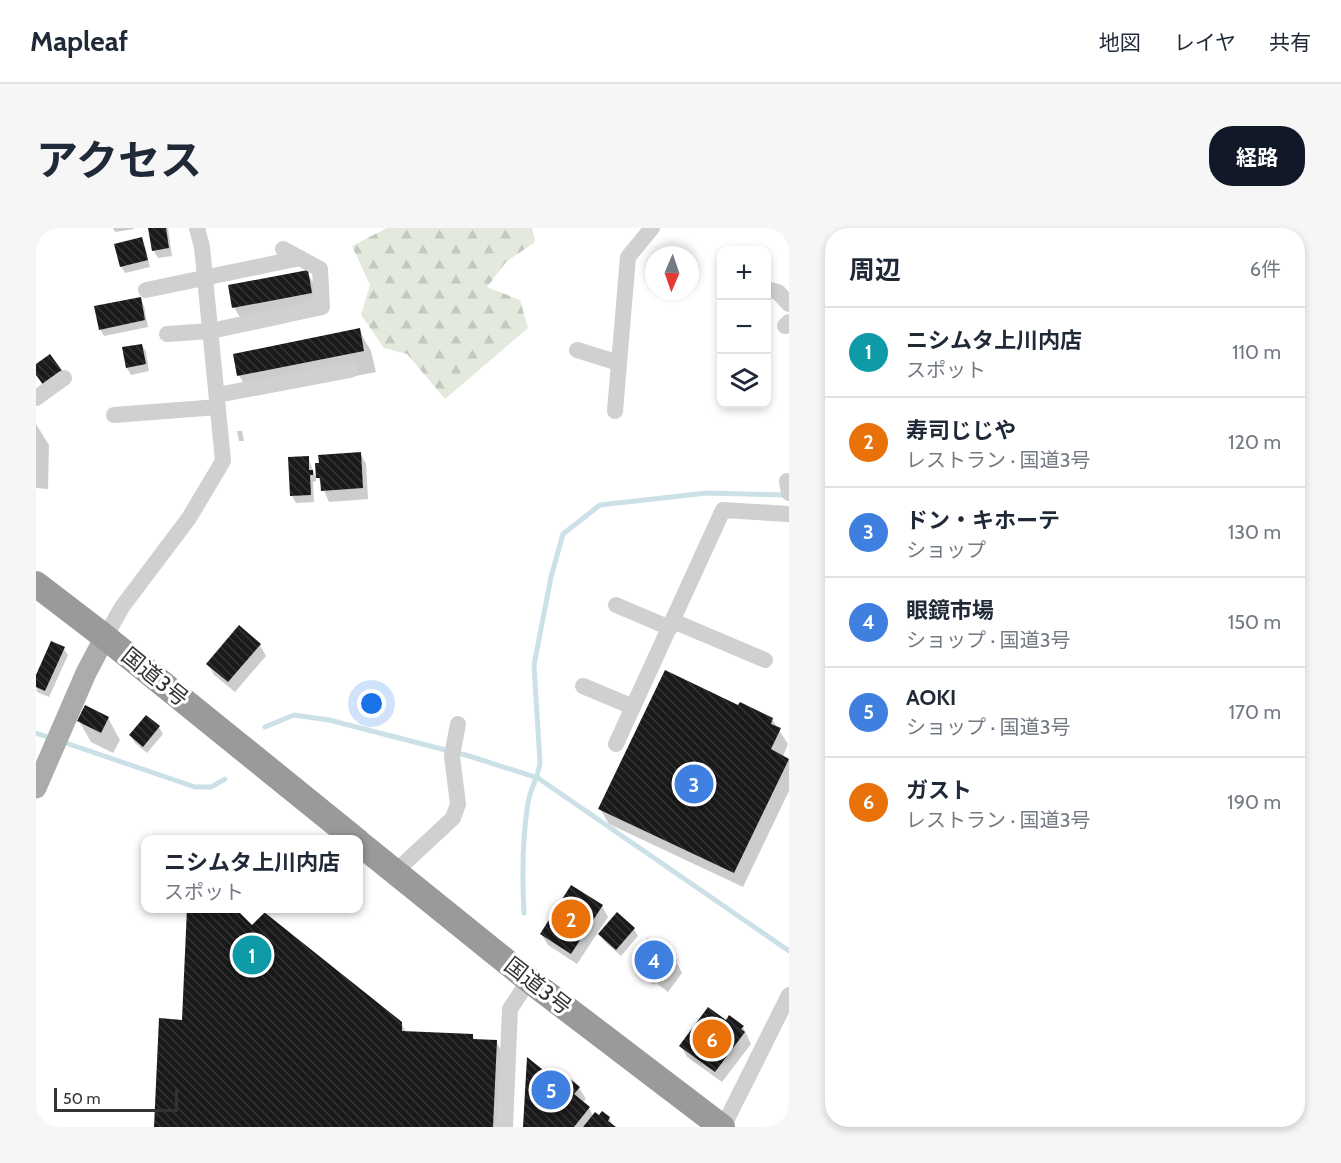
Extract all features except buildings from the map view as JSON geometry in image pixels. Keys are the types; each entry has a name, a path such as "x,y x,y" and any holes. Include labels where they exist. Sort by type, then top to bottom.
{"highway":[{"name":"国道3号","path":"36,584 350,835"},
{"name":"国道3号","path":"363,846 529,980 722,1127"}],"main road":[{"path":"36,788 86,673 105,637"}],"street":[{"path":"105,637 122,607 189,518 223,461 202,247 196,228"},
{"path":"615,411 628,257 652,228"},
{"path":"166,334 210,331 322,307 320,269 283,249"},
{"path":"146,290 300,258"},
{"path":"771,290 778,292 789,304"},
{"path":"578,350 619,363"},
{"path":"114,415 218,401 350,370"},
{"path":"36,398 64,378"},
{"path":"616,744 723,510 789,514"},
{"path":"616,605 765,660"},
{"path":"583,686 633,707"},
{"path":"395,872 453,818 458,804 453,752 458,724"},
{"path":"505,1127 510,1008 529,980"},
{"path":"722,1127 789,995"}],"green space":[{"path":"387,228 532,228 535,242 506,262 487,287 520,300 528,328 445,399 407,354 384,348 361,315 370,285 352,246"}],"waterway":[{"path":"524,913 523,858 526,817 529,798 540,763 534,665 551,577 563,534 600,505 707,493 787,495"},
{"path":"265,727 294,715 329,720 469,756 538,778 789,951"},
{"path":"36,733 54,739"},
{"path":"63,742 195,787 211,787 225,779"}],"place":[{"name":"ドン・キホーテ","path":"694,784"},
{"name":"寿司じじや","path":"571,919"},
{"name":"ニシムタ上川内店","path":"252,955"},
{"name":"眼鏡市場","path":"654,960"},
{"name":"ガスト","path":"712,1039"},
{"name":"AOKI","path":"551,1090"}]}
